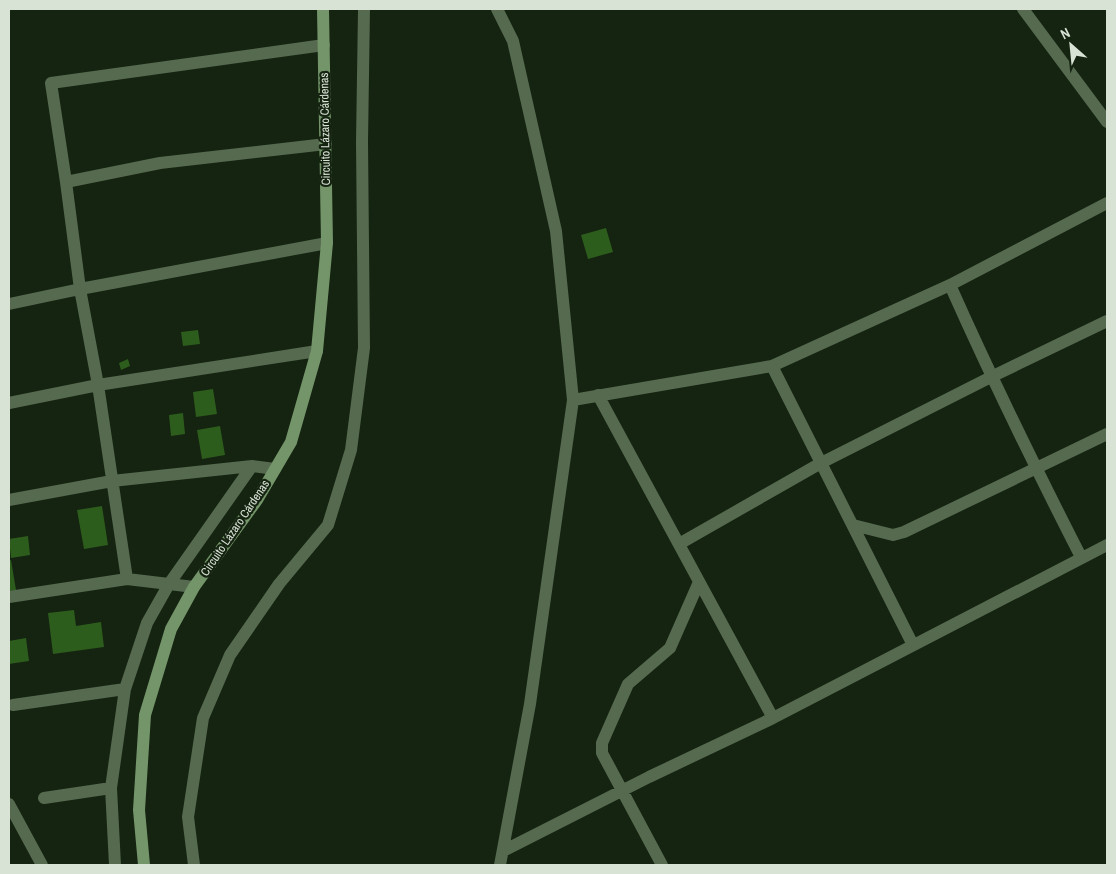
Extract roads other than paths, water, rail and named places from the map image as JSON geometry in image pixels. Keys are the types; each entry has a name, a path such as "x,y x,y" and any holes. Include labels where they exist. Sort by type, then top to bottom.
{"street":[{"name":"Circuito Lázaro Cárdenas","path":"144,865 139,810 145,716 171,629 194,587 257,500 291,442 317,351 327,243 323,9"},
{"path":"194,865 188,817 203,718 230,654 279,584 328,525 351,450 364,348 362,152 364,9"},
{"path":"497,9 513,41 556,231 573,400 530,704 500,865"},
{"path":"1023,9 1107,122"},
{"path":"127,580 98,385 80,289 51,83 324,45"},
{"path":"66,182 160,162 326,144"},
{"path":"573,400 772,366 950,285 1107,202"},
{"path":"9,304 327,243"},
{"path":"950,285 991,377 1081,557"},
{"path":"679,544 821,463 1107,321"},
{"path":"9,403 98,385 317,351"},
{"path":"772,366 913,645"},
{"path":"598,396 773,718"},
{"path":"853,525 894,535 904,532 1036,470 1107,434"},
{"path":"9,500 112,481 252,466 275,469"},
{"path":"114,865 111,788 125,689 147,623 169,584 252,466"},
{"path":"503,850 773,718 1107,545"},
{"path":"9,597 127,580 194,587"},
{"path":"662,865 602,753 602,743 628,684 670,648 699,582"},
{"path":"12,705 125,689"},
{"path":"44,798 111,788"},
{"path":"9,804 42,865"}]}
